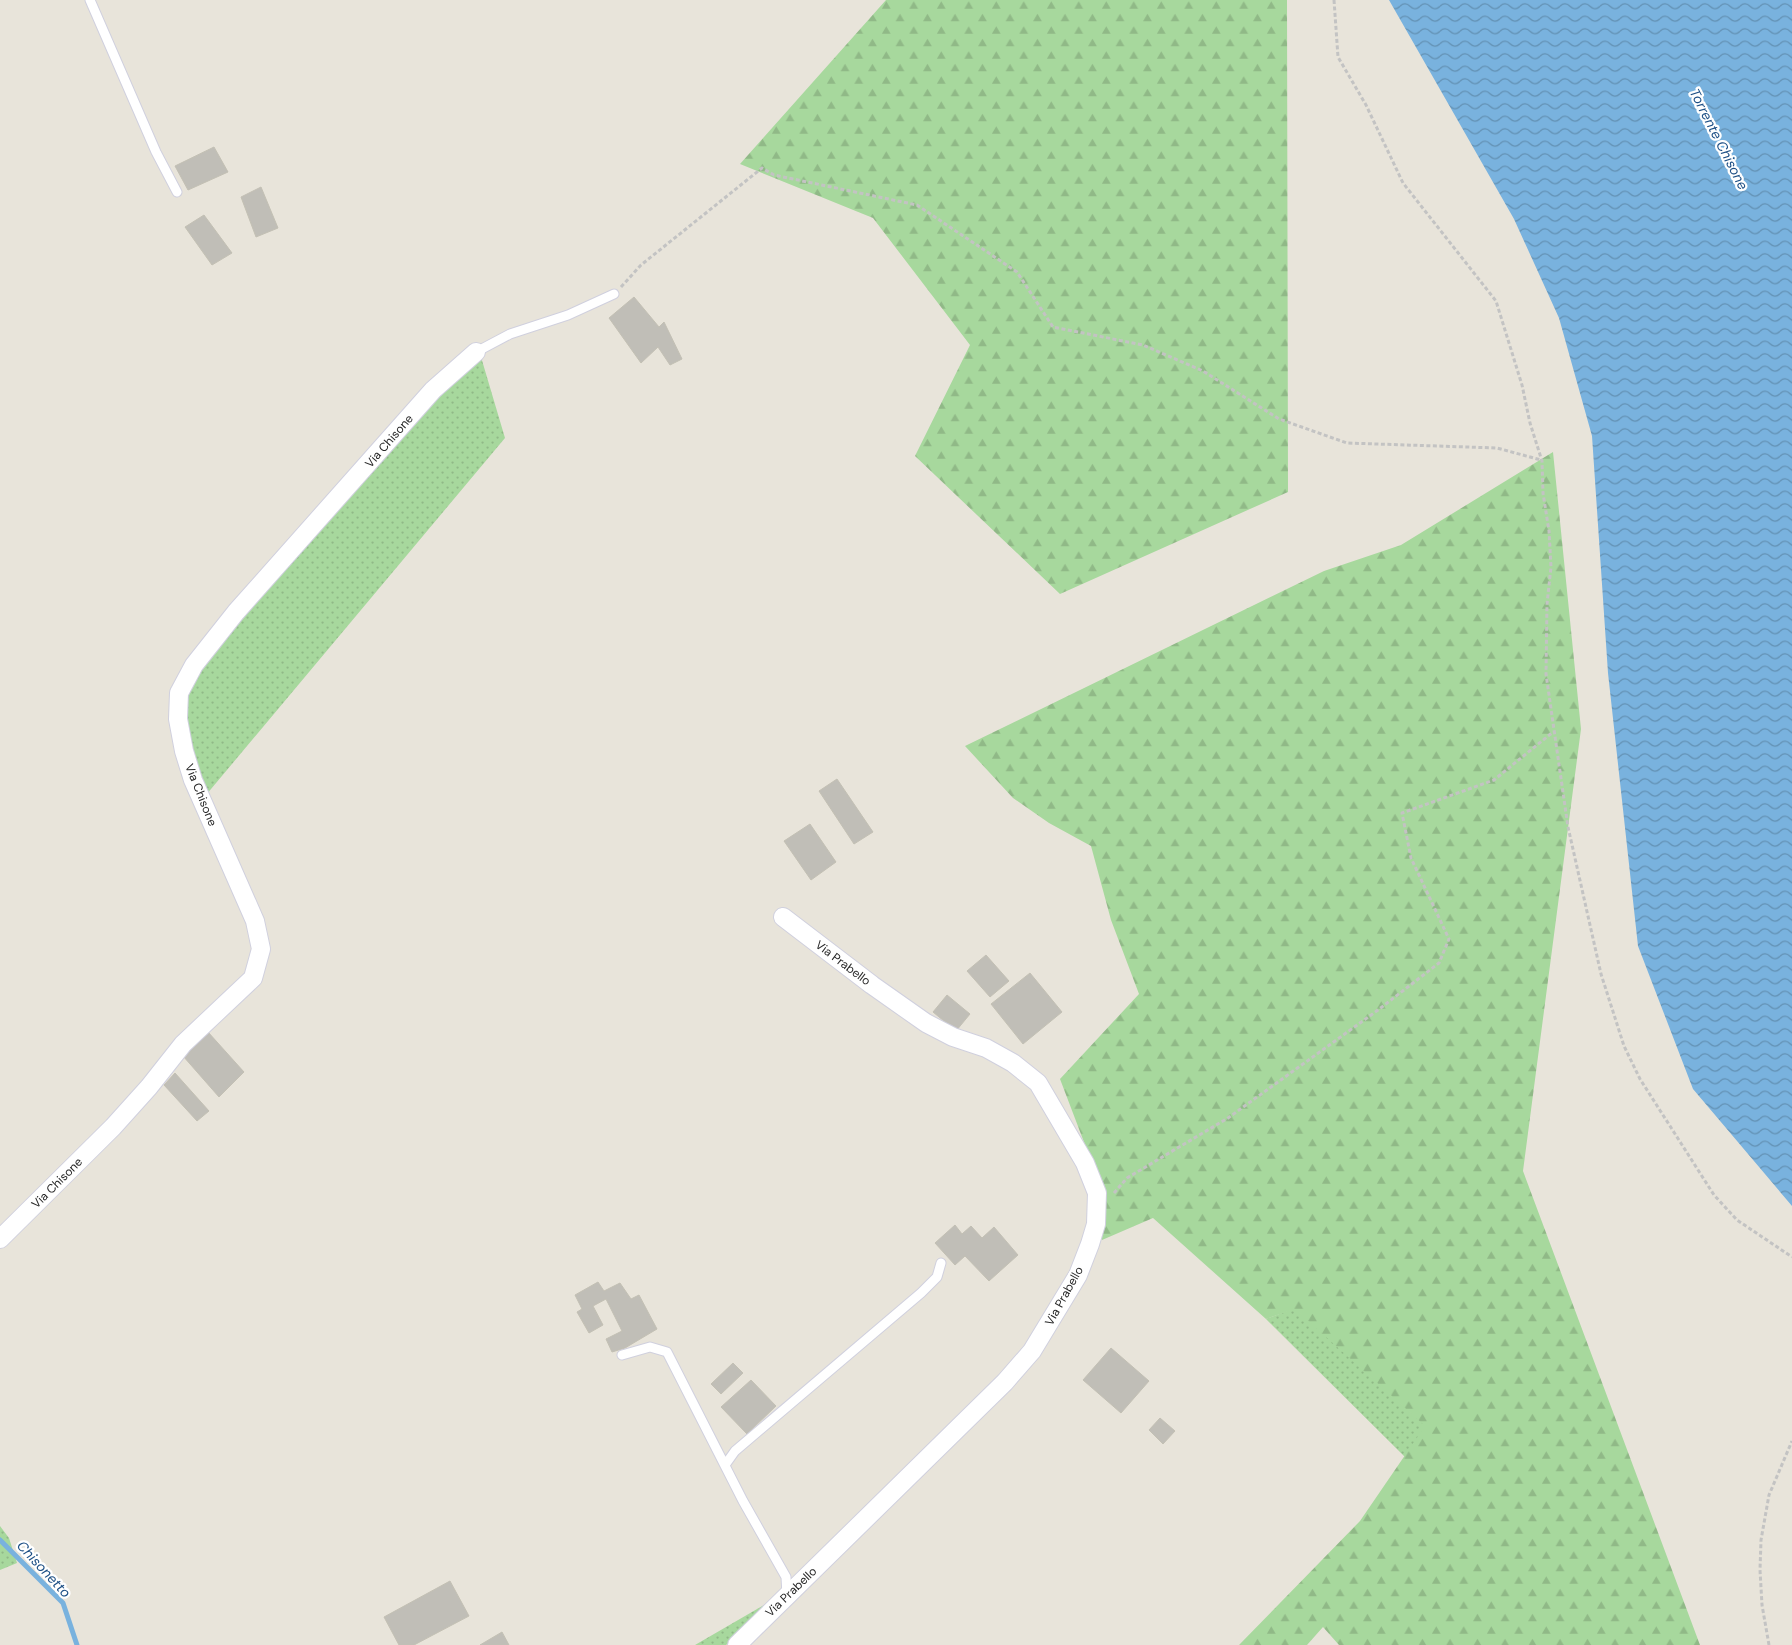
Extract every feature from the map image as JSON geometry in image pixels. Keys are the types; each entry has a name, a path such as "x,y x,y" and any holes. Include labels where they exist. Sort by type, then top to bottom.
{"street":[{"name":"Via Chisone","path":"0,1239 113,1127 149,1088 183,1044 253,978 261,949 255,921 193,780 184,751 178,719 180,693 194,664 236,612 433,390 476,352"},
{"name":"Via Prabello","path":"736,1645 1005,1382 1032,1351 1078,1275 1096,1224 1096,1193 1085,1163 1038,1083 1014,1063 986,1048 954,1038 926,1024 782,917"}],"lane":[{"path":"90,0 156,152 177,192"},
{"path":"476,352 510,334 568,314 614,294"},
{"path":"725,1465 735,1451 921,1293 937,1277 941,1263"},
{"path":"622,1355 650,1347 667,1352 725,1465 786,1577 787,1597"}],"path":[{"path":"1334,0 1338,57 1366,105 1403,183 1496,301 1522,385 1530,424 1542,460 1543,493 1549,531 1551,567 1547,604 1546,674 1554,731 1575,864 1601,974 1624,1046 1640,1079 1714,1195 1737,1220 1792,1257"},
{"path":"614,294 641,266 762,168 774,175 917,205 1017,272 1053,327 1143,345 1203,371 1279,419 1347,442 1497,448 1542,460"},
{"path":"1112,1195 1127,1178 1228,1118 1378,1010 1439,963 1449,939 1411,858 1402,813 1494,780 1554,731"},
{"path":"1769,1645 1762,1605 1761,1540 1769,1495 1792,1441"}],"green space":[{"path":"886,0 1287,0 1288,492 1060,594 915,456 970,345 873,218 740,164"},
{"path":"481,357 505,438 206,795 182,726 184,696 196,669 436,395"},
{"path":"1553,452 1581,729 1523,1171 1700,1645 1339,1645 1323,1627 1307,1645 1239,1645 1360,1521 1425,1426 1295,1309 1266,1319 1153,1218 1102,1240 1103,1192 1060,1079 1139,994 1111,920 1091,846 1049,823 1013,798 965,746 1324,571 1401,545"},
{"path":"1295,1308 1426,1426 1405,1457 1266,1319"},
{"path":"0,1526 9,1538 17,1563 0,1570"},
{"path":"778,1597 726,1645 695,1645"}],"water":[{"name":"Torrente Chisone","path":"1389,0 1792,0 1792,1206 1693,1089 1638,946 1608,673 1592,436 1559,318 1514,219"}],"building":[{"path":"214,147 228,172 188,190 175,166"},
{"path":"261,187 278,228 256,237 241,197"},
{"path":"204,215 232,253 212,265 185,227"},
{"path":"634,297 659,327 664,322 682,359 670,365 658,347 641,363 609,318"},
{"path":"837,779 873,832 854,844 819,791"},
{"path":"810,824 836,862 811,880 784,841"},
{"path":"986,955 1009,981 990,997 967,971"},
{"path":"1030,973 1062,1012 1023,1044 991,1004"},
{"path":"947,995 970,1014 956,1031 933,1012"},
{"path":"208,1032 244,1072 219,1097 183,1056"},
{"path":"175,1073 209,1111 197,1121 164,1085"},
{"path":"955,1225 962,1234 971,1226 982,1238 994,1227 1018,1255 989,1281 965,1256 955,1265 935,1243"},
{"path":"598,1282 604,1291 620,1283 631,1299 639,1295 657,1329 625,1348 612,1352 606,1339 622,1331 606,1299 593,1306 603,1325 589,1333 577,1312 582,1309 575,1295"},
{"path":"1111,1348 1149,1381 1121,1413 1083,1380"},
{"path":"733,1363 743,1373 721,1394 711,1384"},
{"path":"751,1380 776,1406 747,1434 721,1407"},
{"path":"1160,1418 1175,1431 1163,1444 1149,1430"},
{"path":"450,1581 469,1616 414,1645 399,1645 384,1617"},
{"path":"502,1632 509,1645 480,1645"}],"waterway":[{"name":"Chisonetto","path":"0,1540 63,1603 77,1645"}]}
